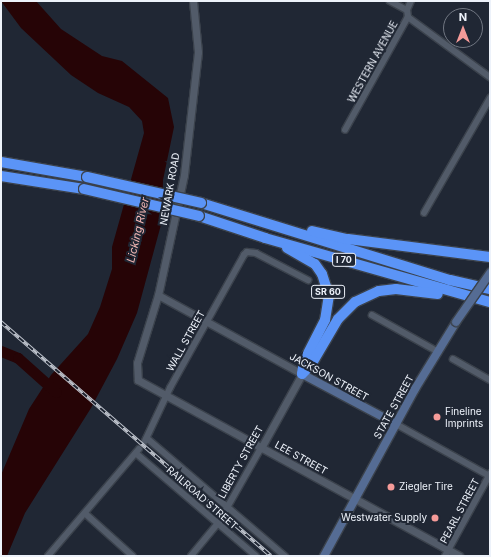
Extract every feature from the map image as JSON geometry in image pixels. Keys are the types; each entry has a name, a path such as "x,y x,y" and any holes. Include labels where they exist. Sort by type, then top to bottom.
{"highway":[{"name":"I 70","path":"1,162 87,176 201,203 450,280 490,289"},
{"name":"I 70","path":"1,176 84,189 199,216 265,238 485,302"},
{"path":"266,222 348,239 490,258"},
{"name":"SR 60","path":"265,238 301,254 315,264 327,284 328,306 325,320 304,361 302,374"},
{"path":"302,374 311,365 338,319 355,302 367,296 396,289 485,302"}],"main road":[{"name":"STATE STREET","path":"324,556 437,351 490,274"},
{"name":"JACKSON STREET","path":"302,374 396,424"}],"street":[{"name":"NEWARK ROAD","path":"136,376 137,363 158,296 177,215 194,94 198,52 193,1"},
{"path":"390,1 407,10 411,1"},
{"name":"WESTERN AVENUE","path":"345,130 408,17 407,10"},
{"path":"408,17 490,77"},
{"path":"424,213 490,98"},
{"name":"WALL STREET","path":"146,440 207,322 247,252 256,253 308,280"},
{"name":"JACKSON STREET","path":"158,296 302,374"},
{"path":"372,315 437,351"},
{"path":"453,359 490,380"},
{"name":"LIBERTY STREET","path":"191,556 218,523 228,507 302,374"},
{"name":"LEE STREET","path":"136,376 138,380 167,397 356,500 447,553 459,556"},
{"name":"JACKSON STREET","path":"396,424 490,475"},
{"name":"RAILROAD STREET","path":"146,440 286,556"},
{"name":"RAILROAD STREET","path":"85,514 138,451 256,556"},
{"name":"PEARL STREET","path":"447,553 490,475"},
{"path":"48,556 85,514 133,556"}],"water":[{"name":"Licking River","path":"1,1 36,1 61,29 102,56 122,61 168,98 174,127 163,180 162,221 137,313 117,359 91,408 25,513 7,556 1,556 1,475 29,409 51,375 88,334 100,307 112,269 112,247 144,133 142,121 129,107 98,93 71,75 21,28"}],"waterway":[{"path":"1,351 18,358 56,392"}],"railway":[{"path":"1,322 271,556"}],"place":[{"name":"Fineline Imprints","path":"437,417"},
{"name":"Ziegler Tire","path":"391,487"},
{"name":"Westwater Supply","path":"435,518"}]}
